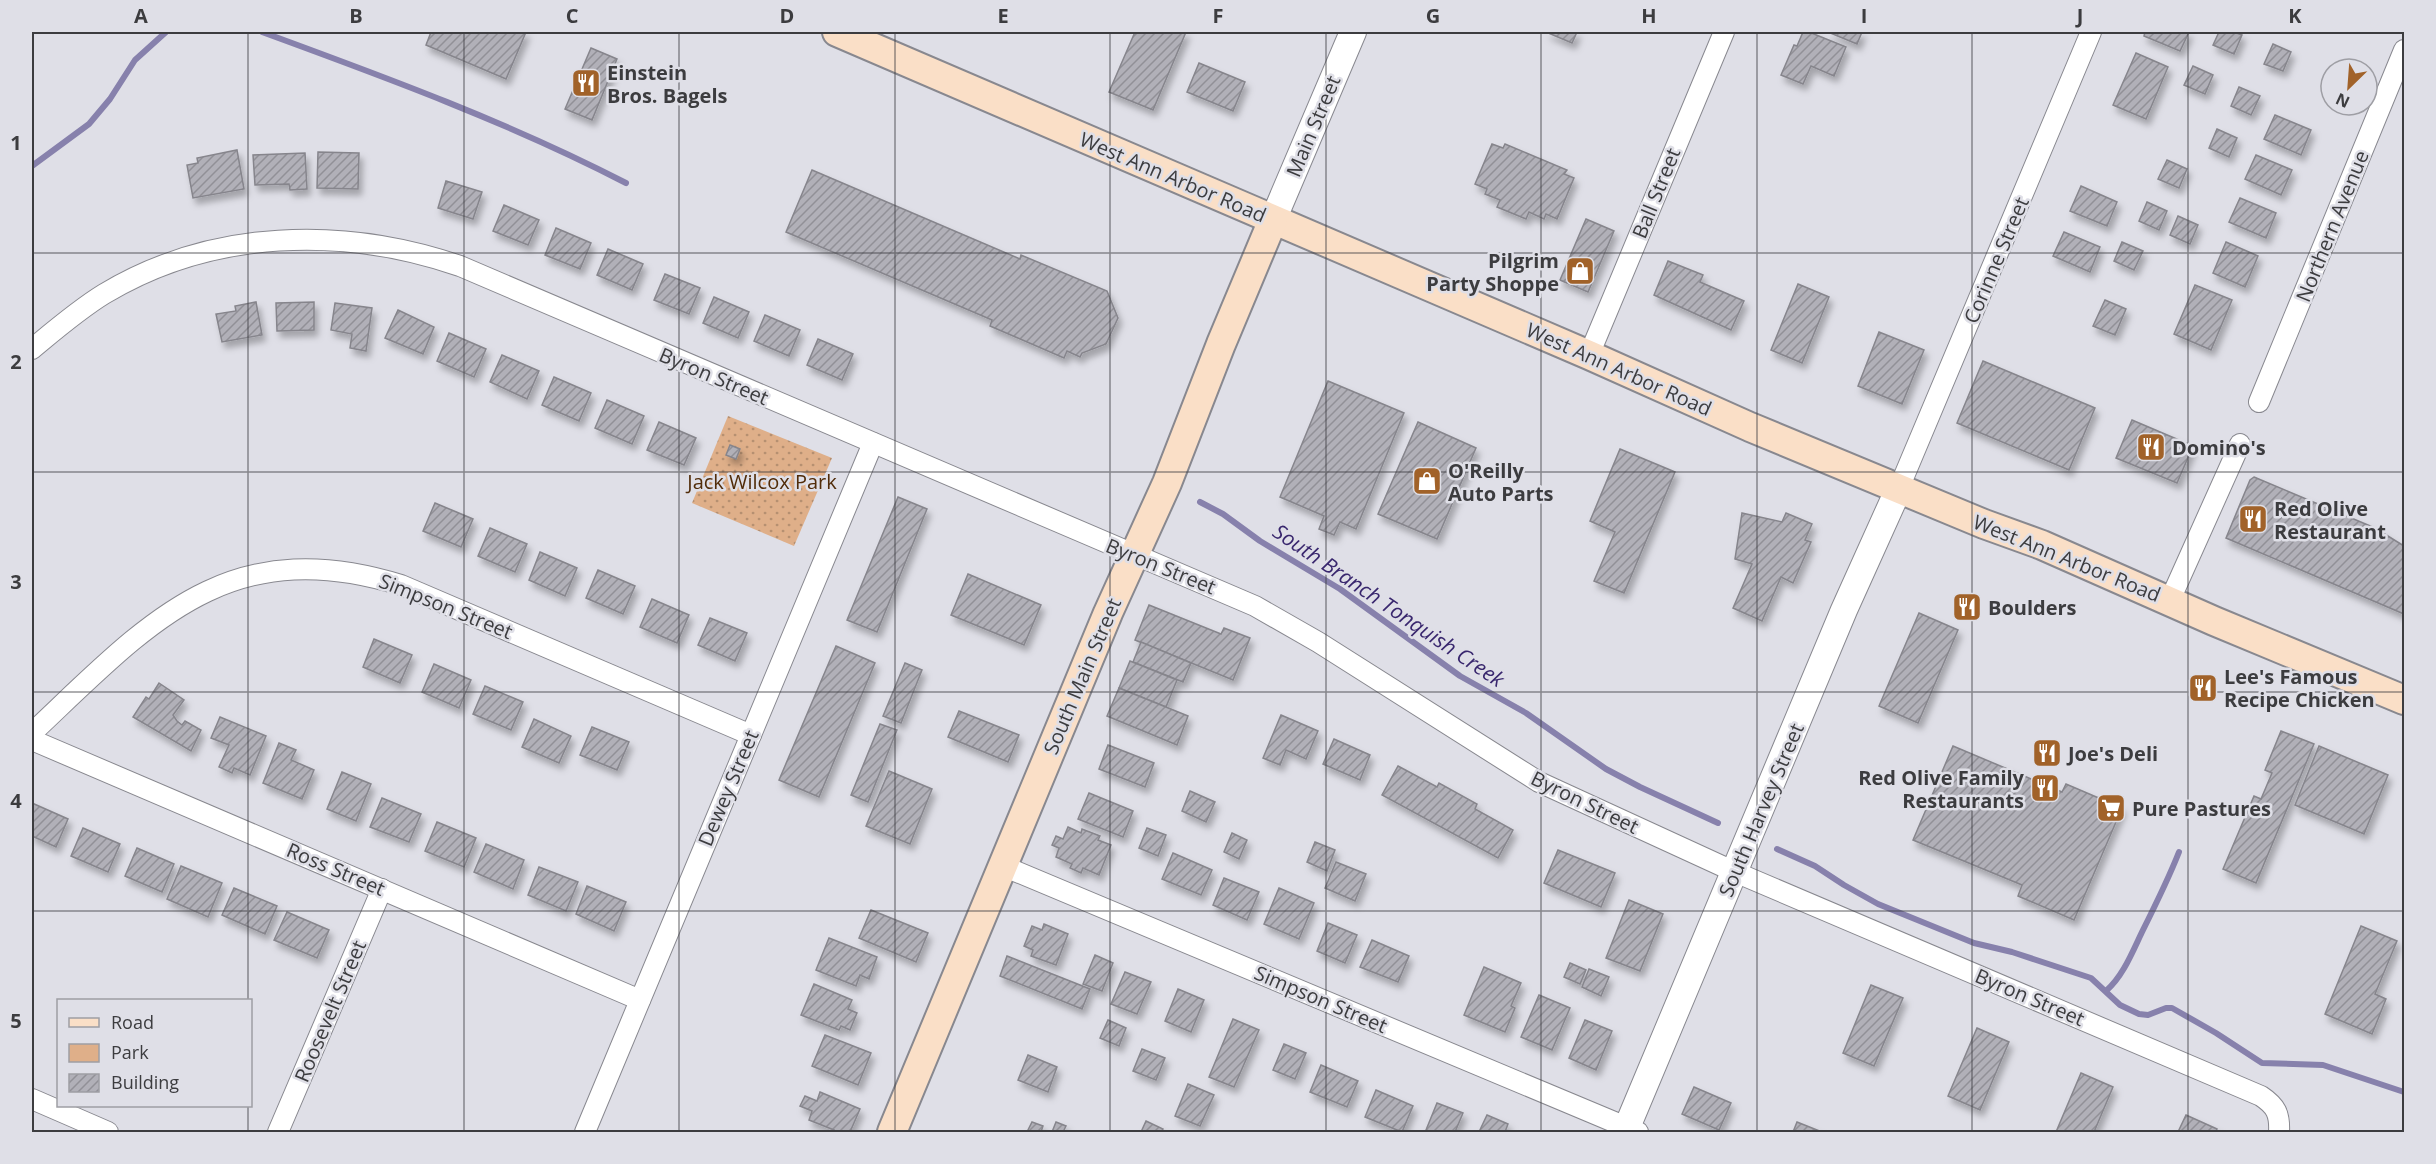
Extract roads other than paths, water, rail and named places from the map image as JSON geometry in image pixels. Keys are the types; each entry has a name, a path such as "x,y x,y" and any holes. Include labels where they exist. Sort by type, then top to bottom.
{"main road":[{"name":"West Ann Arbor Road","path":"837,32 1750,427 2042,545 2214,621 2402,692"},
{"name":"South Main Street","path":"892,1132 1167,483 1221,344 1273,220"}],"street":[{"name":"Main Street","path":"1273,220 1353,32"},
{"name":"Ball Street","path":"1588,355 1724,32"},
{"name":"Corinne Street","path":"1899,488 2091,32"},
{"name":"Northern Avenue","path":"2259,402 2404,50"},
{"name":"Byron Street","path":"32,350 66,320 104,294 136,278 186,259 234,246 284,240 333,239 402,249 460,266 1255,606 1301,632 1539,782 1735,872 2261,1096 2272,1103 2279,1115 2279,1132"},
{"name":"Dewey Street","path":"585,1132 873,443"},
{"path":"2170,600 2240,444"},
{"name":"South Harvey Street","path":"1630,1131 1844,609 1899,488"},
{"name":"Simpson Street","path":"32,733 119,651 169,611 197,595 235,580 274,571 303,568 353,572 401,585 751,735"},
{"name":"Ross Street","path":"32,740 640,1000"},
{"name":"Simpson Street","path":"1003,866 1630,1131"},
{"name":"Roosevelt Street","path":"278,1132 382,889"},
{"path":"32,1099 108,1132"}],"waterway":[{"path":"32,166 89,124 110,99 135,60 166,32"},
{"name":"South Branch Tonquish Creek","path":"262,32 492,121 626,183"},
{"name":"South Branch Tonquish Creek","path":"1200,502 1223,514 1260,541 1340,589 1460,676 1526,713 1606,769 1718,823"},
{"name":"South Branch Tonquish Creek","path":"1777,849 1815,866 1878,904 1974,943 2012,952 2091,978 2120,1005 2139,1014 2148,1015 2172,1008 2262,1063 2323,1065 2404,1092"},
{"path":"2106,991 2127,964 2179,852"}],"place":[{"name":"Einstein Bros. Bagels","path":"586,83"},
{"name":"Pilgrim Party Shoppe","path":"1580,271"},
{"name":"Domino's","path":"2151,447"},
{"name":"O'Reilly Auto Parts","path":"1427,481"},
{"name":"Red Olive Restaurant","path":"2253,519"},
{"name":"Boulders","path":"1967,607"},
{"name":"Lee's Famous Recipe Chicken","path":"2203,688"},
{"name":"Joe's Deli","path":"2047,753"},
{"name":"Red Olive Family Restaurants","path":"2045,788"},
{"name":"Pure Pastures","path":"2111,808"}],"park label":[{"name":"Jack Wilcox Park","path":"762,481"}]}
